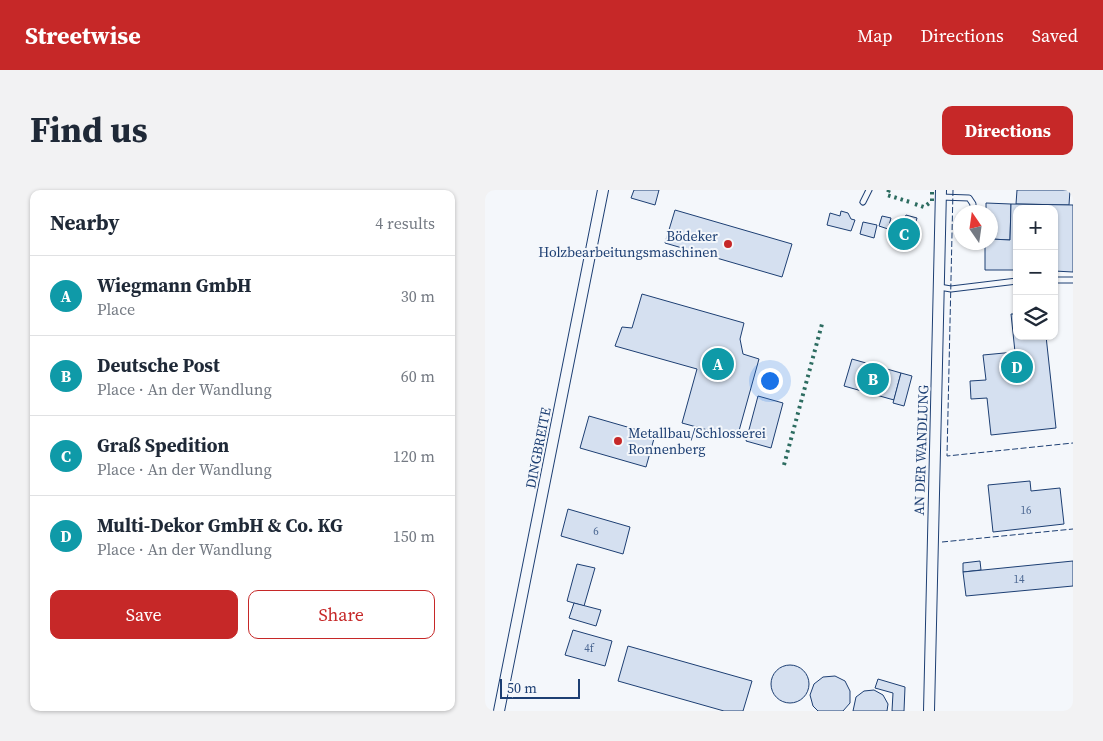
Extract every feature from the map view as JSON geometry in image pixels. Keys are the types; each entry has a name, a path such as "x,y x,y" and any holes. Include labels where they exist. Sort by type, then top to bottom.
{"street":[{"name":"DINGBREITE","path":"499,711 603,190"},
{"name":"AN DER WANDLUNG","path":"929,711 941,193"}],"lane":[{"path":"863,202 869,190"},
{"path":"941,193 969,198 973,205"},
{"path":"1058,280 1073,280"},
{"path":"939,287 951,289 1013,281"}],"building":[{"path":"634,190 659,190 655,205 631,198"},
{"path":"1017,190 1070,190 1069,205 1016,204"},
{"path":"986,203 1011,204 1010,240 998,239 998,205 986,205"},
{"path":"1011,204 1073,205 1073,272 1058,271 1058,205 1013,205 1013,270 985,270 985,250 998,250 998,239 1010,240"},
{"name":"Bödeker Holzbearbeitungsmaschinen","path":"675,210 792,244 782,277 665,243"},
{"path":"841,211 848,213 851,219 855,220 851,231 827,225 830,213 840,216"},
{"path":"906,215 917,218 909,247 895,243 895,231 888,229 889,226 896,228 898,220 903,222"},
{"path":"882,216 891,218 888,229 879,226"},
{"path":"863,222 877,225 874,238 860,234"},
{"path":"642,294 744,323 740,339 743,354 759,359 737,438 682,423 697,369 615,346 622,327 632,328"},
{"path":"1011,314 1013,314 1013,333"},
{"path":"1014,340 1046,340 1056,428 991,435 987,398 971,399 970,381 986,380 983,355 1015,352"},
{"path":"852,359 901,373 894,400 844,386"},
{"path":"901,373 912,376 904,406 893,403"},
{"path":"758,396 783,403 771,448 746,441"},
{"name":"Metallbau/Schlosserei Ronnenberg","path":"589,416 655,435 646,467 580,448"},
{"path":"1030,481 1031,491 1060,488 1064,524 993,532 988,485"},
{"path":"568,509 630,527 623,554 561,536"},
{"path":"980,561 981,570 963,572 963,563"},
{"path":"1073,561 1073,586 966,596 963,572"},
{"path":"577,564 595,568 584,606 567,601"},
{"path":"574,603 601,610 596,626 569,618"},
{"path":"573,630 612,641 605,666 565,655"},
{"path":"628,646 752,681 743,711 724,711 618,681"},
{"path":"790,665 797,666 803,671 808,677 808,691 803,697 797,702 790,703 783,702 777,697 772,691 771,684 772,677 777,671 783,666"},
{"path":"835,676 845,681 850,691 850,703 843,711 818,711 813,706 810,695 814,684 823,677"},
{"path":"878,679 905,687 904,711 892,711 893,693 875,688"},
{"path":"874,690 883,695 888,704 887,711 853,711 856,697 864,691"}],"hedge":[{"path":"889,190 887,195 910,202"},
{"path":"915,204 924,207 932,201 932,190"},
{"path":"784,465 822,324"}],"fence":[{"path":"953,190 947,456 1073,443"},
{"path":"942,542 1073,529"}],"place":[{"name":"Graß Spedition","path":"904,234"},
{"name":"Bödeker Holzbearbeitungsmaschinen","path":"728,244"},
{"name":"Wiegmann GmbH","path":"718,364"},
{"name":"Multi-Dekor GmbH & Co. KG","path":"1017,367"},
{"name":"Deutsche Post","path":"873,379"},
{"name":"Metallbau/Schlosserei Ronnenberg","path":"618,441"}]}
